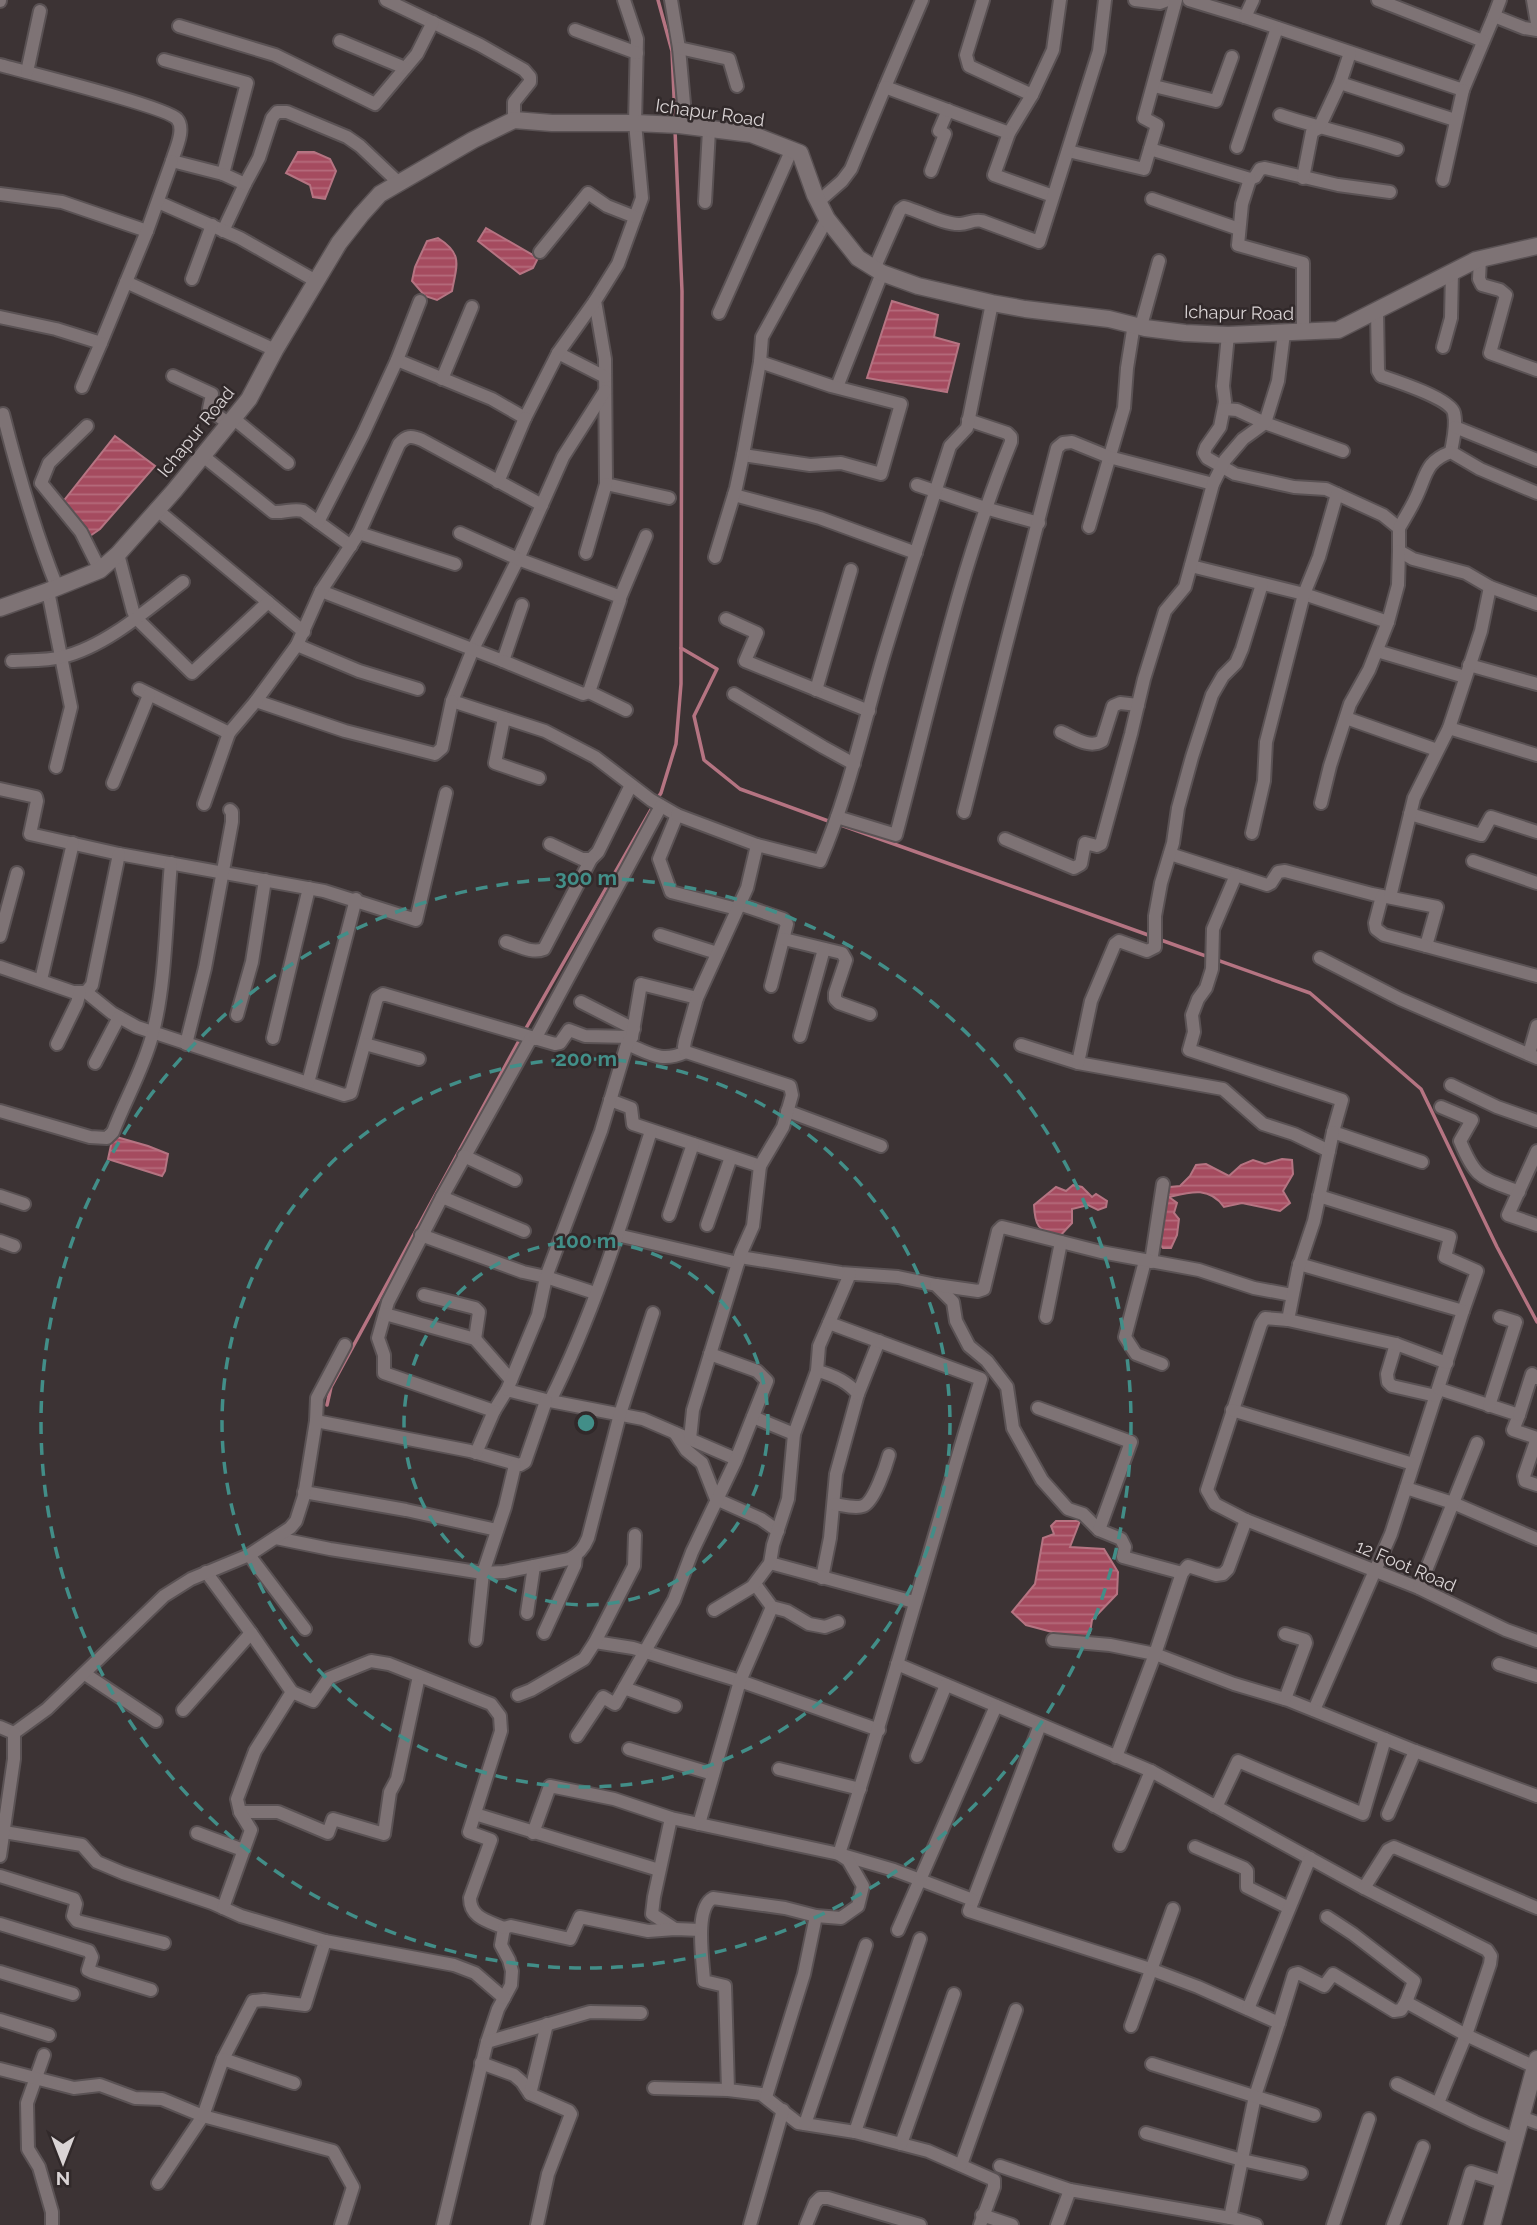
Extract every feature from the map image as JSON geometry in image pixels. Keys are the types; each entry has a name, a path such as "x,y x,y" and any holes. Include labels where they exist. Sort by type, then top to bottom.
{"street":[{"path":"386,0 404,3 433,22 524,70 530,77 530,82 514,102 514,120"},
{"path":"498,482 524,418 558,353 596,301 618,264 642,198 635,122 637,39 624,0"},
{"path":"671,0 679,48 676,125"},
{"path":"818,202 842,181 851,169 922,0"},
{"path":"983,0 966,55 969,66 1032,95"},
{"path":"1054,196 993,175 1009,133 1032,95 1053,50 1060,0"},
{"path":"837,387 900,210 904,207 951,223 963,224 974,219 982,221 1037,243 1099,51 1105,0"},
{"path":"1135,0 1160,3 1168,0"},
{"path":"1068,151 1144,169 1157,125 1144,118 1176,0"},
{"path":"1189,0 1463,90"},
{"path":"1245,17 1253,0"},
{"path":"1378,0 1483,41"},
{"path":"1443,180 1463,90 1500,0"},
{"path":"1533,0 1537,23"},
{"path":"27,72 40,11"},
{"path":"1494,16 1524,28 1537,30"},
{"path":"179,26 275,55 375,104 417,54 433,22"},
{"path":"1237,147 1278,28"},
{"path":"575,30 637,53"},
{"path":"340,41 405,68"},
{"path":"679,48 729,59 737,86"},
{"path":"1303,177 1312,132 1319,128 1340,83 1350,53"},
{"path":"1153,86 1216,101 1232,57"},
{"path":"164,60 247,83 223,174"},
{"path":"0,65 150,107 176,117 180,122 181,130 158,202 82,387"},
{"path":"1340,83 1455,120"},
{"path":"885,87 1009,133"},
{"path":"931,171 945,134 939,131 948,110"},
{"path":"192,279 218,228 246,184 259,158 272,118 277,112 287,112 347,137 400,183"},
{"path":"1280,115 1397,149"},
{"name":"Ichapur Road","path":"0,608 100,570 118,554 249,399 339,243 380,194 473,140 514,120 552,123 635,122 751,134 802,155 818,202 827,219 858,258 878,271 918,286 992,303 1109,319 1185,333 1228,335 1338,330 1480,259 1537,246"},
{"path":"705,202 709,130"},
{"path":"719,313 792,149"},
{"path":"1150,149 1250,178"},
{"path":"172,161 223,174 246,184"},
{"path":"1303,333 1303,263 1239,245 1242,204 1250,178 1262,169 1338,185 1390,192"},
{"path":"540,252 588,193 607,206 635,217"},
{"path":"0,194 62,202 147,231"},
{"path":"1152,199 1239,229"},
{"path":"158,202 240,238 316,281"},
{"path":"715,557 743,455 762,337 827,219"},
{"path":"1480,259 1479,279 1482,285 1500,290 1506,295 1490,353 1537,370"},
{"path":"1088,527 1124,408 1127,368 1159,261"},
{"path":"1443,347 1451,318 1452,272"},
{"path":"126,282 275,350"},
{"path":"318,522 363,434 397,360 420,301"},
{"path":"586,553 606,484 605,359 596,301"},
{"path":"452,701 545,731 595,757 656,803 677,815 757,845 820,861 854,764 950,446 967,428 992,303"},
{"path":"442,379 472,307"},
{"path":"1377,310 1377,368 1380,374 1448,404 1454,411 1455,427 1451,452"},
{"path":"0,317 56,328 101,343"},
{"path":"1005,839 1074,868 1080,867 1085,843 1097,846 1101,844 1144,679 1165,611 1185,587 1213,484 1222,466 1243,439 1265,423 1278,381 1284,333"},
{"path":"1228,335 1223,386 1224,409 1220,426 1206,447 1204,453 1207,458 1235,474 1294,486 1326,489 1382,515 1399,528"},
{"path":"558,353 605,384"},
{"path":"397,360 492,399 524,418"},
{"path":"743,455 810,465 841,463 881,474 901,404 760,362"},
{"path":"173,376 212,394 209,409 231,421 288,463"},
{"path":"256,701 345,731 435,754 442,748 452,701 473,649 518,559 563,457 605,384"},
{"path":"1224,409 1237,410 1343,451"},
{"path":"3,414 5,445 53,589 61,657 71,707 56,767"},
{"path":"836,821 896,835 956,600 985,509 1011,442 1007,433 968,420"},
{"path":"88,426 49,463 41,483 81,532 100,570"},
{"path":"1455,427 1537,460"},
{"path":"204,804 229,733 297,645 321,591 359,533 398,444 405,437 412,436 422,440 542,505"},
{"path":"964,813 1057,449 1063,443 1072,442 1109,457 1213,484"},
{"path":"1451,452 1480,469 1537,493"},
{"path":"1321,803 1350,704 1377,651 1388,622 1398,585 1399,528 1417,495 1427,468 1438,457 1451,452"},
{"path":"203,456 274,512 284,513 295,509 303,511 351,546"},
{"path":"606,484 669,498"},
{"path":"917,485 985,509 1038,523"},
{"path":"1252,833 1264,781 1266,742 1304,594 1317,564 1337,494"},
{"path":"734,495 820,518 916,553"},
{"path":"156,509 304,632"},
{"path":"359,533 456,564"},
{"path":"460,533 518,559 620,598"},
{"path":"589,692 620,598 646,536"},
{"path":"1399,551 1413,559 1466,573 1490,587 1537,604"},
{"path":"118,554 136,618 192,673 268,602"},
{"path":"1191,566 1304,594 1388,622"},
{"path":"816,691 851,570"},
{"path":"12,662 61,657 92,646 136,618 183,582"},
{"path":"1078,1063 1091,1001 1115,944 1119,941 1147,951 1155,947 1155,916 1161,883 1170,854 1178,808 1207,709 1217,685 1233,668 1242,649 1262,584"},
{"path":"1490,587 1481,631 1449,728 1414,798 1386,897 1375,923 1376,929 1384,935 1537,976"},
{"path":"321,591 583,694 589,692 626,710"},
{"path":"503,661 523,605"},
{"path":"726,619 757,633 745,661 869,711"},
{"path":"297,645 359,671 418,690"},
{"path":"1377,651 1537,684"},
{"path":"113,783 144,692 229,733"},
{"path":"734,694 854,764"},
{"path":"1061,732 1096,745 1102,741 1113,706 1120,703 1138,705"},
{"path":"504,718 495,763 539,778"},
{"path":"1346,719 1437,750"},
{"path":"1449,728 1537,755"},
{"path":"506,942 529,950 538,951 544,948 631,785"},
{"path":"0,789 36,797 30,834 119,854 309,888 416,920 446,793"},
{"path":"494,1411 384,1373 384,1355 378,1338 388,1302 421,1235 656,803"},
{"path":"186,1044 205,968 232,822 230,810"},
{"path":"1410,814 1480,835 1491,817 1537,832"},
{"path":"677,815 659,859 671,892 738,906 783,919 787,924 771,986"},
{"path":"41,980 73,843"},
{"path":"550,844 582,859 591,859"},
{"path":"686,1052 685,1041 697,998 747,888 757,845"},
{"path":"57,1044 83,992 92,985 119,854"},
{"path":"1170,854 1267,885 1272,883 1278,872 1285,871 1437,907 1426,946"},
{"path":"1473,861 1537,883"},
{"path":"0,1111 90,1137 107,1138 113,1132 153,1033 160,992 171,863"},
{"path":"0,936 17,873"},
{"path":"1236,876 1213,929 1212,969 1192,1015 1194,1032 1189,1051 1342,1100 1314,1221 1299,1264 1287,1320"},
{"path":"237,1015 252,962 265,880"},
{"path":"273,1038 309,888"},
{"path":"308,1083 356,900"},
{"path":"660,935 717,953"},
{"path":"784,939 842,953 846,960 835,999"},
{"path":"800,1035 824,949"},
{"path":"1320,958 1400,999 1533,1056 1537,1026"},
{"path":"0,967 73,992 83,992 119,1017 153,1033 349,1095 377,998 383,994 555,1044 560,1043 569,1030 585,1036 631,1037"},
{"path":"476,1453 494,1411 509,1385 538,1315 546,1277 601,1131 631,1037 641,984 697,998"},
{"path":"813,990 870,1014"},
{"path":"582,1002 662,1058 673,1058 686,1052 790,1086 792,1095 783,1127 760,1166 753,1226 739,1260 693,1410 690,1439"},
{"path":"95,1063 119,1017"},
{"path":"365,1044 419,1059"},
{"path":"1021,1045 1078,1063 1223,1089 1263,1124 1294,1134 1329,1151"},
{"path":"1451,1085 1497,1107 1537,1121"},
{"path":"610,1100 630,1106 633,1124 760,1166"},
{"path":"1441,1107 1472,1120 1460,1141 1470,1166 1481,1177 1519,1192"},
{"path":"787,1111 881,1146"},
{"path":"316,1421 476,1453 515,1465 525,1462 548,1401 568,1364 617,1235 650,1130"},
{"path":"1333,1132 1422,1162"},
{"path":"669,1215 693,1144"},
{"path":"464,1156 515,1180"},
{"path":"707,1225 731,1157"},
{"path":"1535,1160 1508,1215 1537,1225"},
{"path":"1162,1364 1136,1354 1125,1336 1148,1262 1163,1184"},
{"path":"0,1196 24,1204"},
{"path":"1314,1710 1391,1534 1477,1271 1445,1257 1450,1237 1319,1196"},
{"path":"442,1197 524,1231"},
{"path":"617,1235 739,1260 850,1274 898,1277 978,1291 984,1289 1000,1228 1148,1262 1199,1270 1254,1288 1292,1295"},
{"path":"421,1235 523,1272 595,1293"},
{"path":"0,1241 14,1245"},
{"path":"1046,1317 1061,1242"},
{"path":"1299,1264 1463,1311"},
{"path":"714,1610 755,1584 770,1563 788,1499 794,1434 817,1371 819,1346 850,1274"},
{"path":"936,1285 953,1302 956,1321 969,1346 987,1361 1007,1387 1013,1428 1042,1480 1068,1509 1083,1514 1099,1530 1121,1539 1125,1547 1123,1557 1182,1573"},
{"path":"424,1295 474,1308 479,1312 475,1339"},
{"path":"276,1538 484,1573 504,1572 576,1556 588,1538 620,1414 653,1313"},
{"path":"385,1314 475,1339 509,1385 548,1401 643,1419 736,1459"},
{"path":"1413,1464 1232,1410 1262,1320 1267,1317 1287,1320 1396,1344 1447,1363"},
{"path":"1489,1406 1516,1322 1500,1317"},
{"path":"829,1323 981,1379 914,1602 879,1730 839,1854"},
{"path":"822,1578 830,1538 836,1474 858,1394 878,1341"},
{"path":"1396,1344 1387,1374 1388,1382 1392,1386 1437,1392 1519,1415"},
{"path":"14,1733 47,1709 164,1596 191,1579 249,1555 290,1528 296,1521 304,1492 316,1421 317,1398 345,1345"},
{"path":"577,1735 603,1698 615,1704 674,1600 692,1552 736,1459 767,1381 757,1371 710,1354"},
{"path":"817,1371 849,1384 858,1394"},
{"path":"1537,1378 1532,1374 1513,1430 1537,1438 1524,1476 1525,1481 1537,1485"},
{"path":"1038,1408 1131,1442 1099,1530"},
{"name":"12 Foot Road","path":"1232,1410 1207,1490 1216,1504 1247,1520 1419,1588 1506,1630 1537,1641"},
{"path":"753,1417 794,1434"},
{"path":"675,1433 686,1450 702,1463 716,1499 761,1519 778,1531"},
{"path":"1419,1588 1477,1443"},
{"path":"834,1504 861,1507 867,1504 882,1482 889,1455"},
{"path":"476,1640 484,1573 515,1465"},
{"path":"1406,1488 1452,1503 1537,1539"},
{"path":"304,1492 497,1530"},
{"path":"1116,1757 1182,1573 1188,1566 1216,1575 1223,1574 1228,1569 1247,1520"},
{"path":"518,1695 583,1659 595,1642 634,1566 635,1535"},
{"path":"249,1555 305,1629"},
{"path":"544,1633 575,1565 576,1556"},
{"path":"770,1563 914,1602"},
{"path":"527,1613 534,1566"},
{"path":"206,1572 292,1692 313,1701 329,1678 371,1661 389,1664 491,1704 500,1716 501,1731 469,1832 491,1840 470,1898 470,1908 474,1914 504,1928 512,1926 570,1939 580,1917 648,1931 701,1930"},
{"path":"755,1584 772,1607 787,1611 809,1624 825,1627 838,1622"},
{"path":"699,1824 740,1681 772,1607"},
{"path":"183,1710 251,1633"},
{"path":"1284,1699 1306,1643 1305,1640 1285,1634"},
{"path":"1053,1640 1110,1645 1155,1654 1314,1710 1537,1796"},
{"path":"595,1642 645,1652 740,1681 879,1730"},
{"path":"897,1664 1151,1771 1364,1888 1487,1950 1491,1956 1490,1964 1466,2035 1438,2103"},
{"path":"1499,1664 1537,1676"},
{"path":"85,1674 156,1721"},
{"path":"240,1812 278,1812 328,1833 333,1819 384,1834 390,1792 397,1779 419,1676"},
{"path":"917,1756 946,1685"},
{"path":"624,1688 675,1706"},
{"path":"223,1908 251,1830 240,1812 237,1798 255,1751 292,1692"},
{"path":"898,1930 996,1706"},
{"path":"1040,1725 973,1900 971,1913 1150,1969 1279,2023"},
{"path":"0,1727 14,1733"},
{"path":"0,1856 14,1759 14,1733"},
{"path":"1214,1806 1238,1761 1363,1814 1385,1739"},
{"path":"629,1749 713,1774"},
{"path":"1388,1814 1415,1751"},
{"path":"779,1769 860,1789"},
{"path":"1120,1845 1151,1771"},
{"path":"533,1833 551,1786 614,1799 671,1818 839,1854 973,1900"},
{"path":"475,1814 659,1870"},
{"path":"671,1818 652,1914 675,1929"},
{"path":"4,1832 82,1845 97,1862 241,1916 325,1941 454,1965 475,1973 504,1998"},
{"path":"197,1833 243,1850"},
{"path":"1195,1847 1244,1868 1247,1871 1247,1887 1289,1908"},
{"path":"1364,1888 1388,1850 1394,1847 1537,1909"},
{"path":"728,2090 725,1986 704,1980 701,1930 708,1900 713,1898 841,1918 858,1906 863,1886 848,1860 839,1854"},
{"path":"1248,2009 1310,1858"},
{"path":"0,1876 74,1899 76,1904 73,1916 77,1921 164,1944"},
{"path":"1131,2026 1173,1909"},
{"path":"766,2098 804,1974 816,1916"},
{"path":"1238,2221 1242,2160 1255,2096 1296,1973 1324,1986 1332,1975 1335,1975 1394,2011 1401,2010 1414,1981 1327,1917"},
{"path":"0,1924 89,1951 92,1957 88,1970 151,1990"},
{"path":"443,2225 481,2063 511,1985 512,1971 501,1945 504,1928"},
{"path":"855,2132 920,1939"},
{"path":"158,2183 203,2116 223,2059 253,2001 305,2005 325,1941"},
{"path":"805,2124 866,1945"},
{"path":"0,1972 73,1994"},
{"path":"901,2144 954,1994"},
{"path":"1406,2002 1466,2035 1536,2063 1492,2225"},
{"path":"961,2165 1016,2010"},
{"path":"487,2042 590,2012 641,2012"},
{"path":"0,2020 49,2035"},
{"path":"530,2094 547,2024"},
{"path":"44,2055 27,2102 28,2149 39,2167 52,2212 52,2225"},
{"path":"223,2059 294,2083"},
{"path":"481,2063 513,2075 530,2094 571,2114 548,2174 537,2225"},
{"path":"1152,2064 1314,2115"},
{"path":"0,2069 74,2088 100,2085 135,2098 162,2099 203,2116 333,2151 353,2187 341,2225"},
{"path":"1397,2084 1515,2138"},
{"path":"654,2088 728,2090 761,2094 798,2123 855,2132 928,2151 995,2180 995,2187 981,2220 1012,2225"},
{"path":"750,2225 783,2110"},
{"path":"1521,2117 1537,2123"},
{"path":"1333,2225 1369,2119"},
{"path":"1146,2133 1242,2160 1301,2173"},
{"path":"1393,2225 1423,2147"},
{"path":"1000,2166 1070,2189 1256,2225"},
{"path":"1455,2225 1471,2172 1503,2182"},
{"path":"1057,2225 1070,2189"},
{"path":"806,2225 815,2203 820,2198 828,2198 920,2225"}],"shaded area":[{"path":"298,152 314,152 330,159 336,171 325,199 313,197 310,185 286,173"},
{"path":"486,228 538,258 533,268 520,274 478,241"},
{"path":"438,238 455,255 456,267 452,291 437,300 425,296 412,281 415,267 427,241"},
{"path":"892,301 938,315 934,337 959,344 947,392 867,378"},
{"path":"115,436 155,466 100,529 90,536 62,503"},
{"path":"113,1136 168,1154 162,1176 108,1159"},
{"path":"1282,1159 1292,1160 1293,1174 1283,1191 1290,1203 1280,1211 1242,1203 1224,1207 1206,1193 1184,1194 1169,1197 1177,1203 1174,1213 1179,1219 1177,1235 1171,1248 1163,1248 1151,1234 1160,1188 1180,1186 1196,1165 1206,1164 1229,1176 1241,1165 1253,1160 1265,1164"},
{"path":"1073,1185 1082,1187 1092,1197 1096,1194 1107,1201 1106,1207 1098,1210 1088,1205 1072,1209 1072,1223 1058,1238 1039,1227 1034,1205 1056,1187 1066,1191"},
{"path":"1056,1521 1080,1521 1070,1547 1104,1549 1118,1572 1117,1594 1092,1620 1090,1633 1082,1640 1026,1625 1012,1612 1035,1584 1043,1538 1054,1534 1051,1526"}],"waterway":[{"path":"658,0 672,51 675,119"},
{"path":"675,130 682,291 681,648 717,669 694,716 704,760 740,789 831,822"},
{"path":"657,799 676,744 681,648"},
{"path":"525,1030 653,806"},
{"path":"838,824 1151,936"},
{"path":"1158,939 1310,993 1421,1089 1497,1247 1537,1322"},
{"path":"327,1405 331,1387 521,1037"}]}
